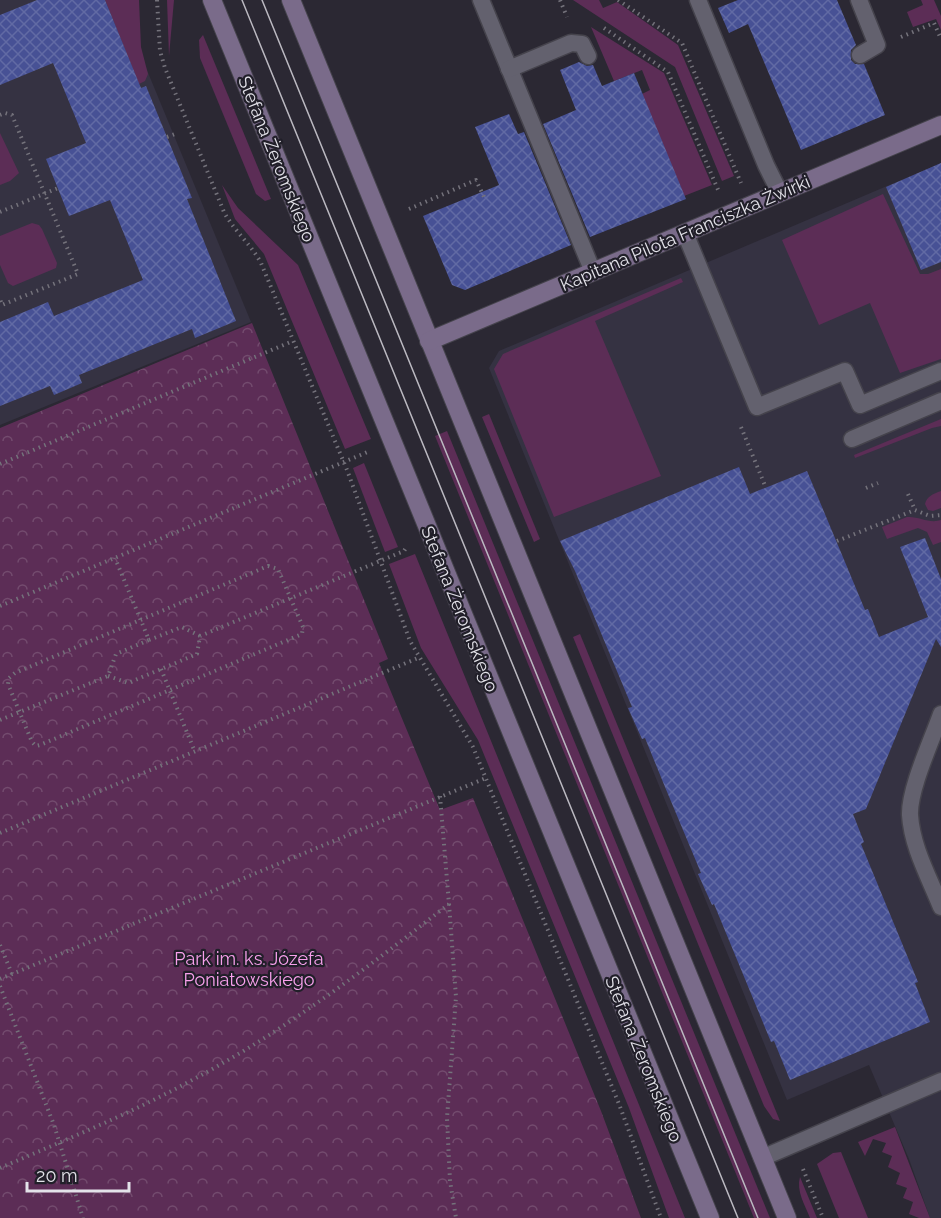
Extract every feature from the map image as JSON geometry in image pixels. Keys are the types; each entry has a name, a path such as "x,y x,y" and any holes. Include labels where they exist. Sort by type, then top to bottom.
{"main road":[{"name":"Stefana Żeromskiego","path":"212,0 710,1218"},
{"path":"291,0 787,1218"},
{"name":"Kapitana Pilota Franciszka Żwirki","path":"429,341 941,125"}],"lane":[{"path":"481,0 593,272"},
{"path":"698,0 780,194"},
{"path":"859,0 876,45 860,55"},
{"path":"509,69 571,43 582,44 588,56"},
{"path":"685,233 757,407 845,371 860,405 941,370"},
{"path":"852,439 941,402"},
{"path":"941,714 915,788 910,813 915,845 941,907"},
{"path":"762,1158 941,1081"}],"path":[{"path":"157,0 160,51 165,68 224,212 230,224 254,250 343,462 410,641 418,658 461,724 486,778 619,1104 661,1218"},
{"path":"560,0 568,20"},
{"path":"618,0 682,43 741,184"},
{"path":"893,39 934,23 941,39"},
{"path":"602,27 668,72 719,193"},
{"path":"0,115 5,113 12,115 78,274 3,305 0,299"},
{"path":"167,137 178,133"},
{"path":"409,209 476,180 484,199"},
{"path":"0,212 58,188"},
{"path":"0,464 293,341"},
{"path":"757,407 736,415 766,488"},
{"path":"0,606 375,449"},
{"path":"368,452 372,460"},
{"path":"866,488 878,483"},
{"path":"908,494 915,510"},
{"path":"837,541 915,510 930,516 941,515"},
{"path":"108,676 116,654 182,627 201,636 404,551 406,546"},
{"path":"115,558 149,640"},
{"path":"268,566 278,569 303,627 302,634 36,746 19,712 8,684 9,678 15,673 141,620 268,566"},
{"path":"0,720 108,676 128,683 197,654 201,636"},
{"path":"0,833 418,658"},
{"path":"161,669 195,752"},
{"path":"0,979 486,778"},
{"path":"440,796 456,997 447,1119 450,1181 456,1218"},
{"path":"0,1168 176,1089 259,1041 367,968 449,904"},
{"path":"0,945 12,974"},
{"path":"0,986 59,1143 83,1218"},
{"path":"792,1144 823,1218"}],"shaded area":[{"path":"0,0 118,0 251,322 0,425"},
{"path":"941,163 941,1218 930,1218 909,1159 869,1065 787,1100 489,368 499,351"}],"green space":[{"path":"105,0 139,0 141,47 148,74 145,81 139,84"},
{"path":"167,0 174,0 169,56"},
{"path":"573,0 599,0 603,8 617,2 678,45 734,176 722,181 675,67"},
{"path":"921,0 934,0 941,16 941,30 936,19 913,27 907,12 923,5"},
{"path":"591,27 664,73 712,185 684,196 642,94 650,90 642,70 614,81"},
{"path":"203,35 271,199 265,201 256,194 200,58 199,40"},
{"path":"0,133 19,173 10,181 0,185"},
{"path":"222,185 238,208 298,265 371,439 345,449 264,254 235,219"},
{"path":"883,194 920,274 928,274 941,269 941,359 900,373 870,303 819,325 782,240"},
{"path":"32,223 39,225 42,229 57,263 56,268 13,286 8,283 0,265 0,236"},
{"path":"681,278 683,282 595,321 661,476 554,517 494,369 503,354"},
{"name":"Park im. ks. Józefa Poniatowskiego","path":"252,323 388,659 379,663 440,810 473,798 601,1111 641,1218 0,1218 0,428"},
{"path":"489,414 540,539 534,542 482,417"},
{"path":"941,419 941,426 855,458 854,455"},
{"path":"447,431 770,1218 754,1218 435,436"},
{"path":"364,463 398,547 385,552 353,468"},
{"path":"941,491 941,508 928,510 925,504 927,499"},
{"path":"907,517 941,520 941,542 933,545 927,532 918,528 887,539 882,527"},
{"path":"415,554 685,1218 669,1218 629,1108 478,740 421,648 389,564"},
{"path":"580,634 780,1121 773,1119 764,1106 573,637"},
{"path":"895,1127 930,1218 919,1218 909,1214 913,1202 903,1198 907,1188 896,1184 900,1173 888,1167 892,1156 882,1152 886,1143 873,1139 865,1156 858,1142"},
{"path":"841,1152 868,1218 839,1218 817,1164 833,1153"},
{"path":"800,1177 817,1218 810,1218 800,1193"}],"building":[{"path":"37,0 105,0 141,88 146,86 192,198 187,199 236,321 195,338 192,329 79,375 82,383 54,395 50,386 0,406 0,322 48,302 54,316 143,280 110,200 69,216 46,159 86,143 53,63 0,85 0,15"},
{"path":"738,0 837,0 856,45 851,50 851,60 855,64 864,64 885,115 801,150 748,24 729,33 718,8"},
{"path":"579,62 587,66 593,65 602,86 634,73 686,199 590,237 543,124 576,110 560,70"},
{"path":"509,114 518,134 524,132 571,245 465,290 452,285 423,216 499,185 475,127"},
{"path":"941,163 941,262 921,270 886,187"},
{"path":"739,467 750,494 807,471 865,610 868,609 879,637 928,617 900,547 925,538 941,579 941,647 936,639 866,809 853,814 864,842 861,844 918,982 915,983 930,1022 790,1080 774,1041 771,1042 714,904 712,905 698,874 701,873 645,738 642,739 628,708 632,707 575,571 560,541"}],"tram line":[{"path":"242,0 738,1218"},
{"path":"262,0 758,1218"}]}
